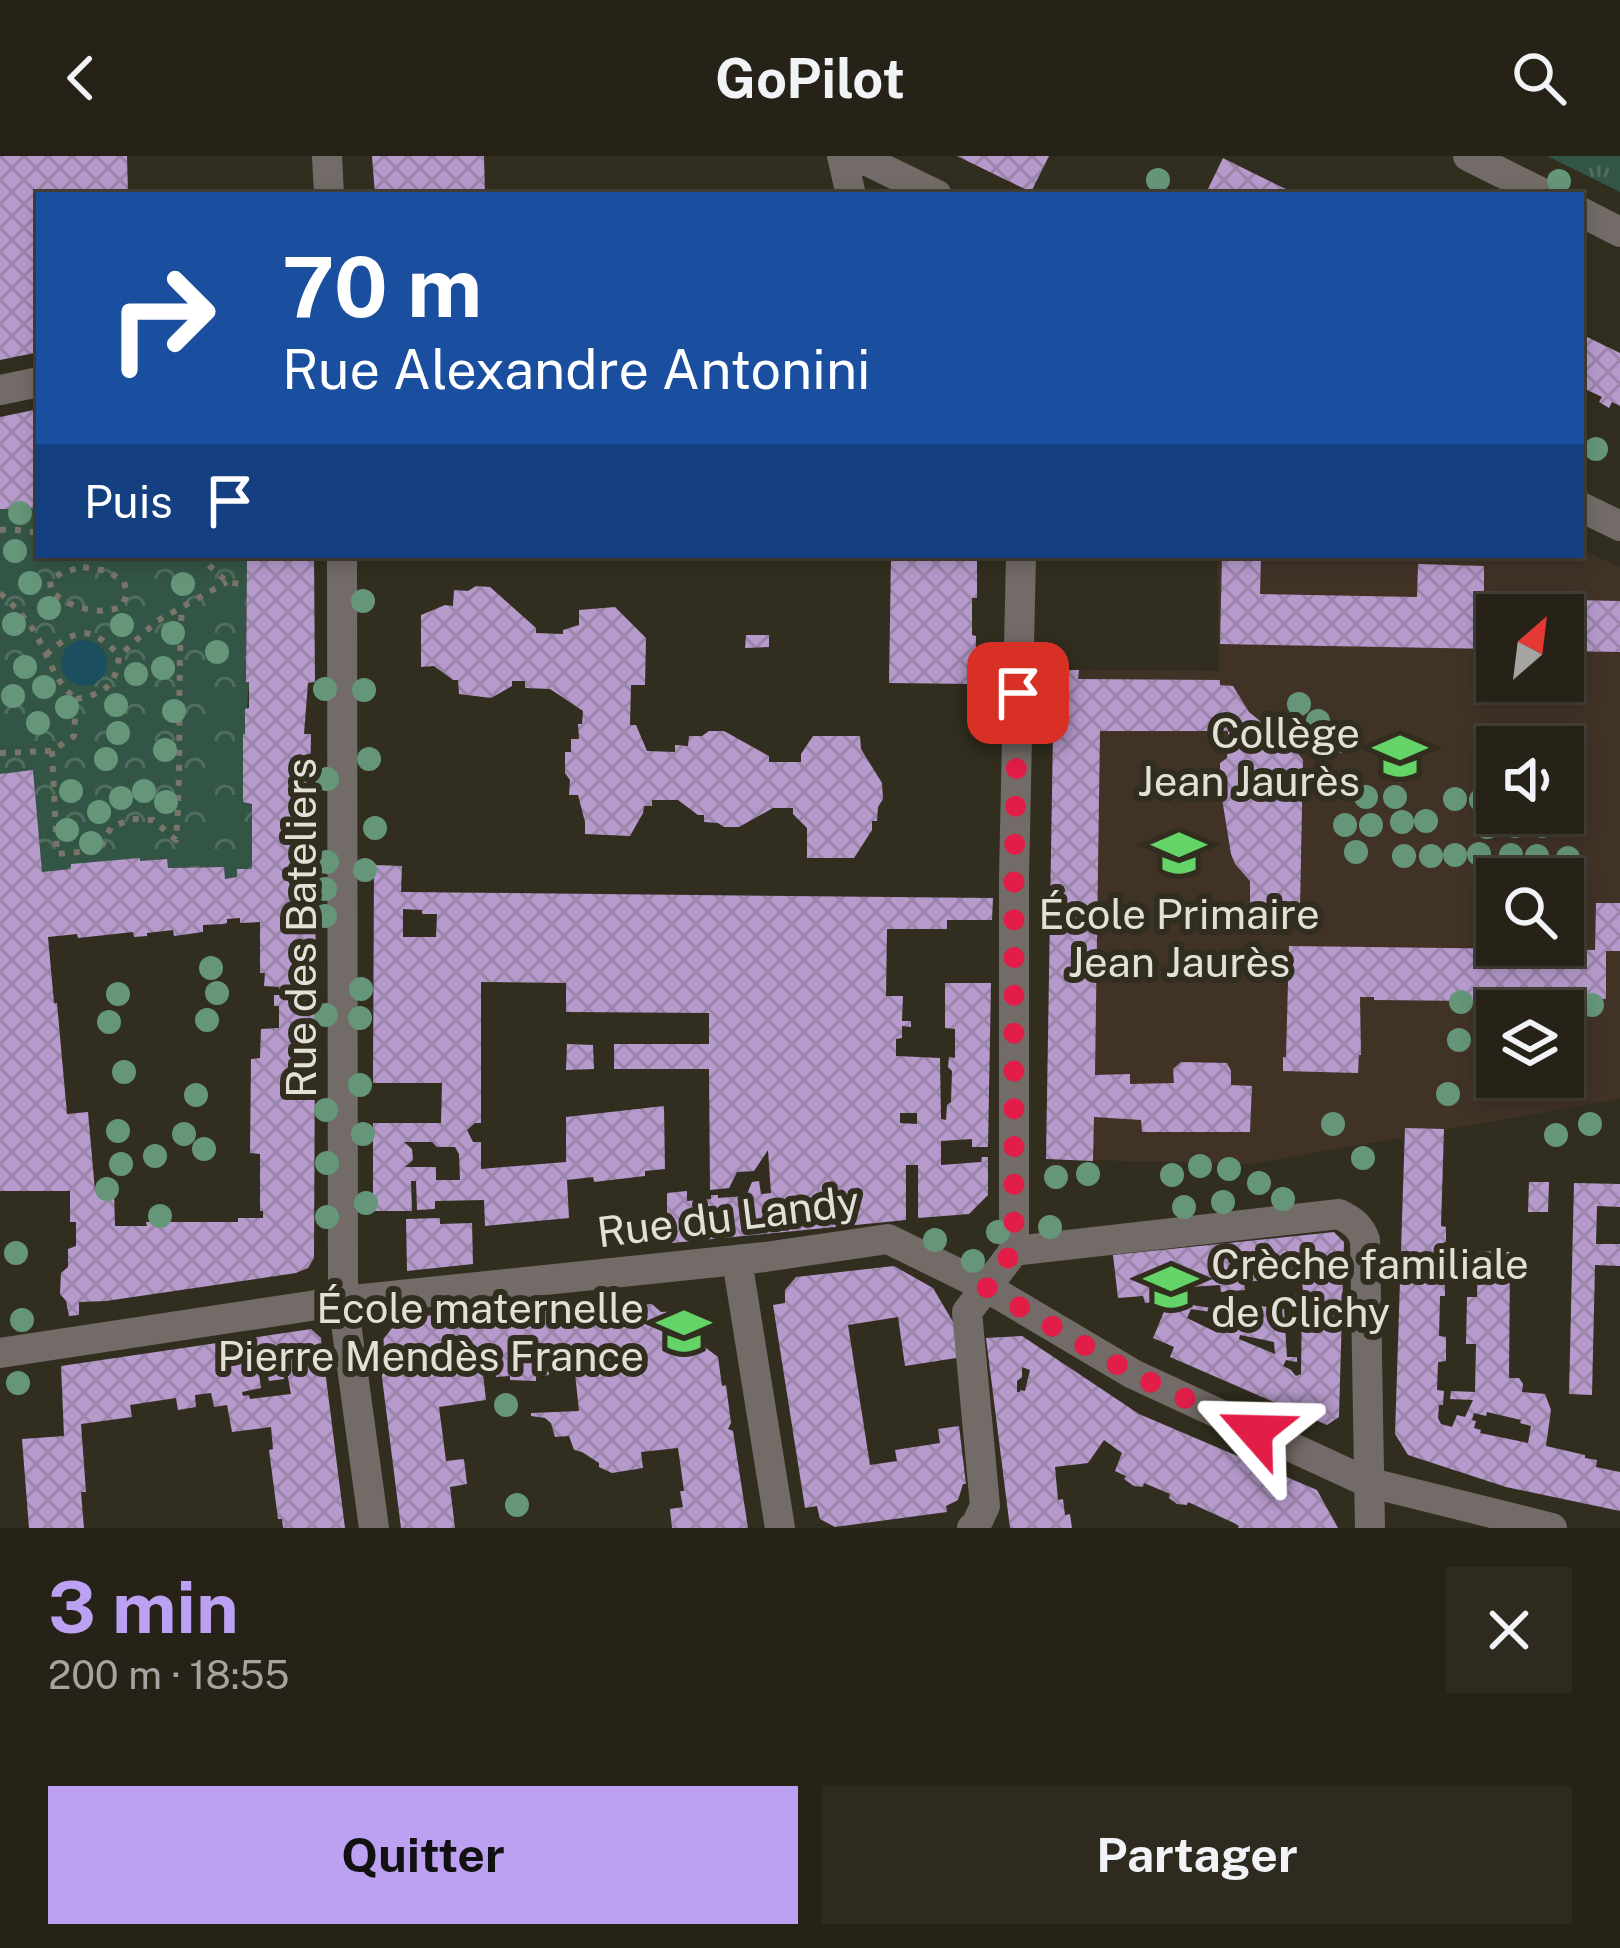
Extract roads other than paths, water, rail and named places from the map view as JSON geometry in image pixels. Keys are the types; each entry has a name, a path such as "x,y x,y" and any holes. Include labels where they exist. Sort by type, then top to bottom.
{"street":[{"path":"327,156 329,192"},
{"path":"842,156 849,192"},
{"path":"857,156 931,192"},
{"path":"1468,156 1540,192"},
{"path":"1584,214 1620,232"},
{"path":"0,390 36,383"},
{"path":"1584,509 1620,526"},
{"name":"Rue des Bateliers","path":"342,558 343,1301 374,1528"},
{"path":"972,1528 985,1506 967,1312 1014,1250 1014,877 1021,558"},
{"path":"1014,1250 1340,1214 1353,1221 1365,1240 1370,1528"},
{"name":"Rue du Landy","path":"0,1353 343,1301 888,1239 986,1287 1133,1374 1367,1482 1552,1528"},
{"path":"737,1259 780,1528"}],"water":[{"path":"84,640 100,647 107,663 100,679 84,686 68,679 61,663 68,647"}],"place":[{"name":"Collège Jean Jaurès","path":"1400,756"},
{"name":"École Primaire Jean Jaurès","path":"1179,853"},
{"name":"Crèche familiale de Clichy","path":"1171,1287"},
{"name":"École maternelle Pierre Mendès France","path":"684,1331"}]}
